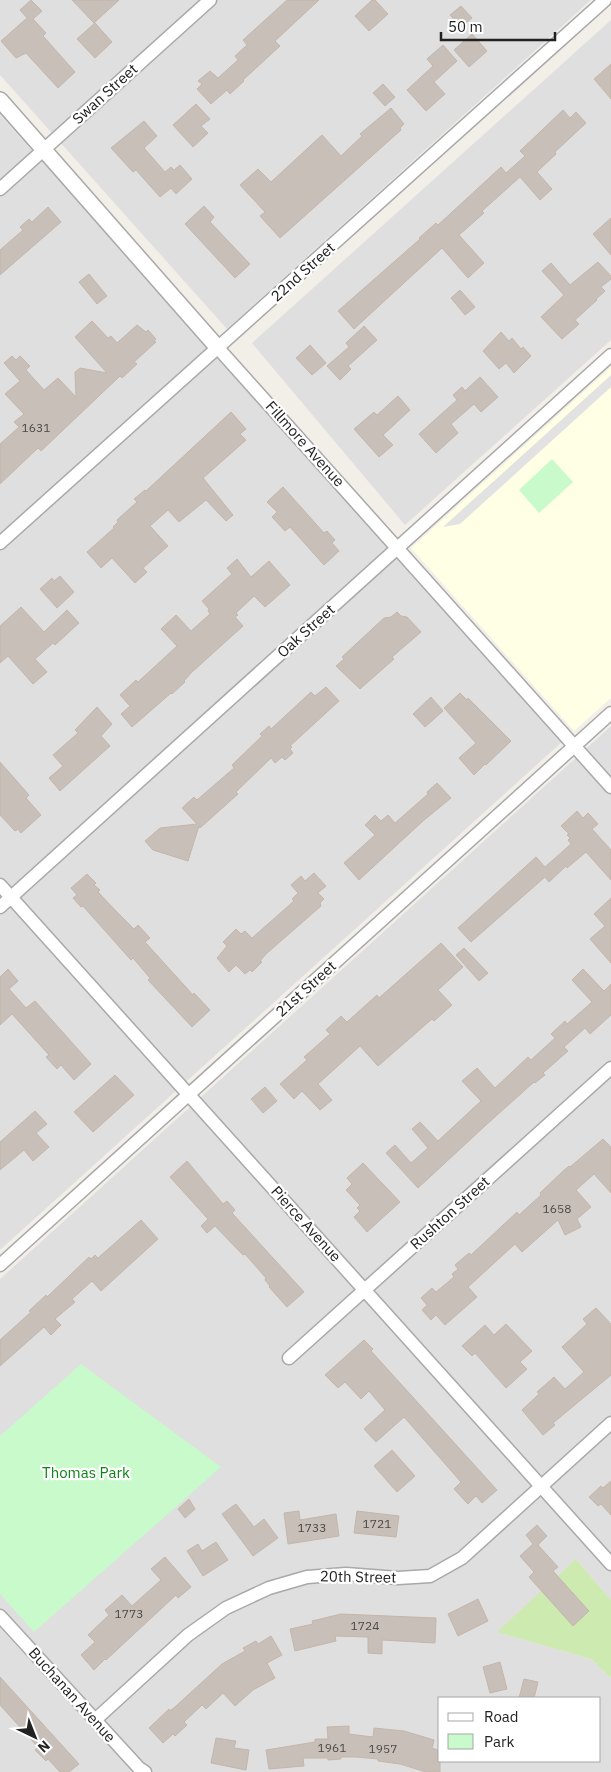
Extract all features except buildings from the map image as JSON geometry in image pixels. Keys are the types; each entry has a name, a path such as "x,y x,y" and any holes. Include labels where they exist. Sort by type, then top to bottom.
{"street":[{"name":"Swan Street","path":"0,189 210,0"},
{"name":"22nd Street","path":"0,543 605,0"},
{"name":"Fillmore Avenue","path":"0,100 218,348 611,788"},
{"name":"Oak Street","path":"0,907 611,356"},
{"name":"21st Street","path":"0,1265 611,713"},
{"name":"Pierce Avenue","path":"0,885 611,1564"},
{"name":"Rushton Street","path":"289,1358 611,1068"},
{"name":"20th Street","path":"95,1720 188,1635 226,1608 270,1588 307,1577 346,1574 398,1578 430,1576 462,1558 611,1423"},
{"name":"Buchanan Avenue","path":"0,1616 139,1768 145,1772"}],"shaded area":[{"path":"0,0 591,0 227,329 0,75"},
{"path":"611,20 611,340 405,525 252,343"},
{"path":"0,115 563,741 0,1250"},
{"path":"611,367 611,698 574,731 411,548"},
{"path":"611,375 611,387 460,524 443,527"},
{"path":"611,726 611,1600 576,1559 498,1632 591,1659 611,1678 611,1772 0,1772 0,1279"}],"green space":[{"path":"552,459 573,482 539,513 519,490"},
{"name":"Thomas Park","path":"81,1364 221,1467 34,1632 0,1594 0,1436"},
{"path":"576,1559 611,1600 611,1678 591,1659 497,1632"}]}
